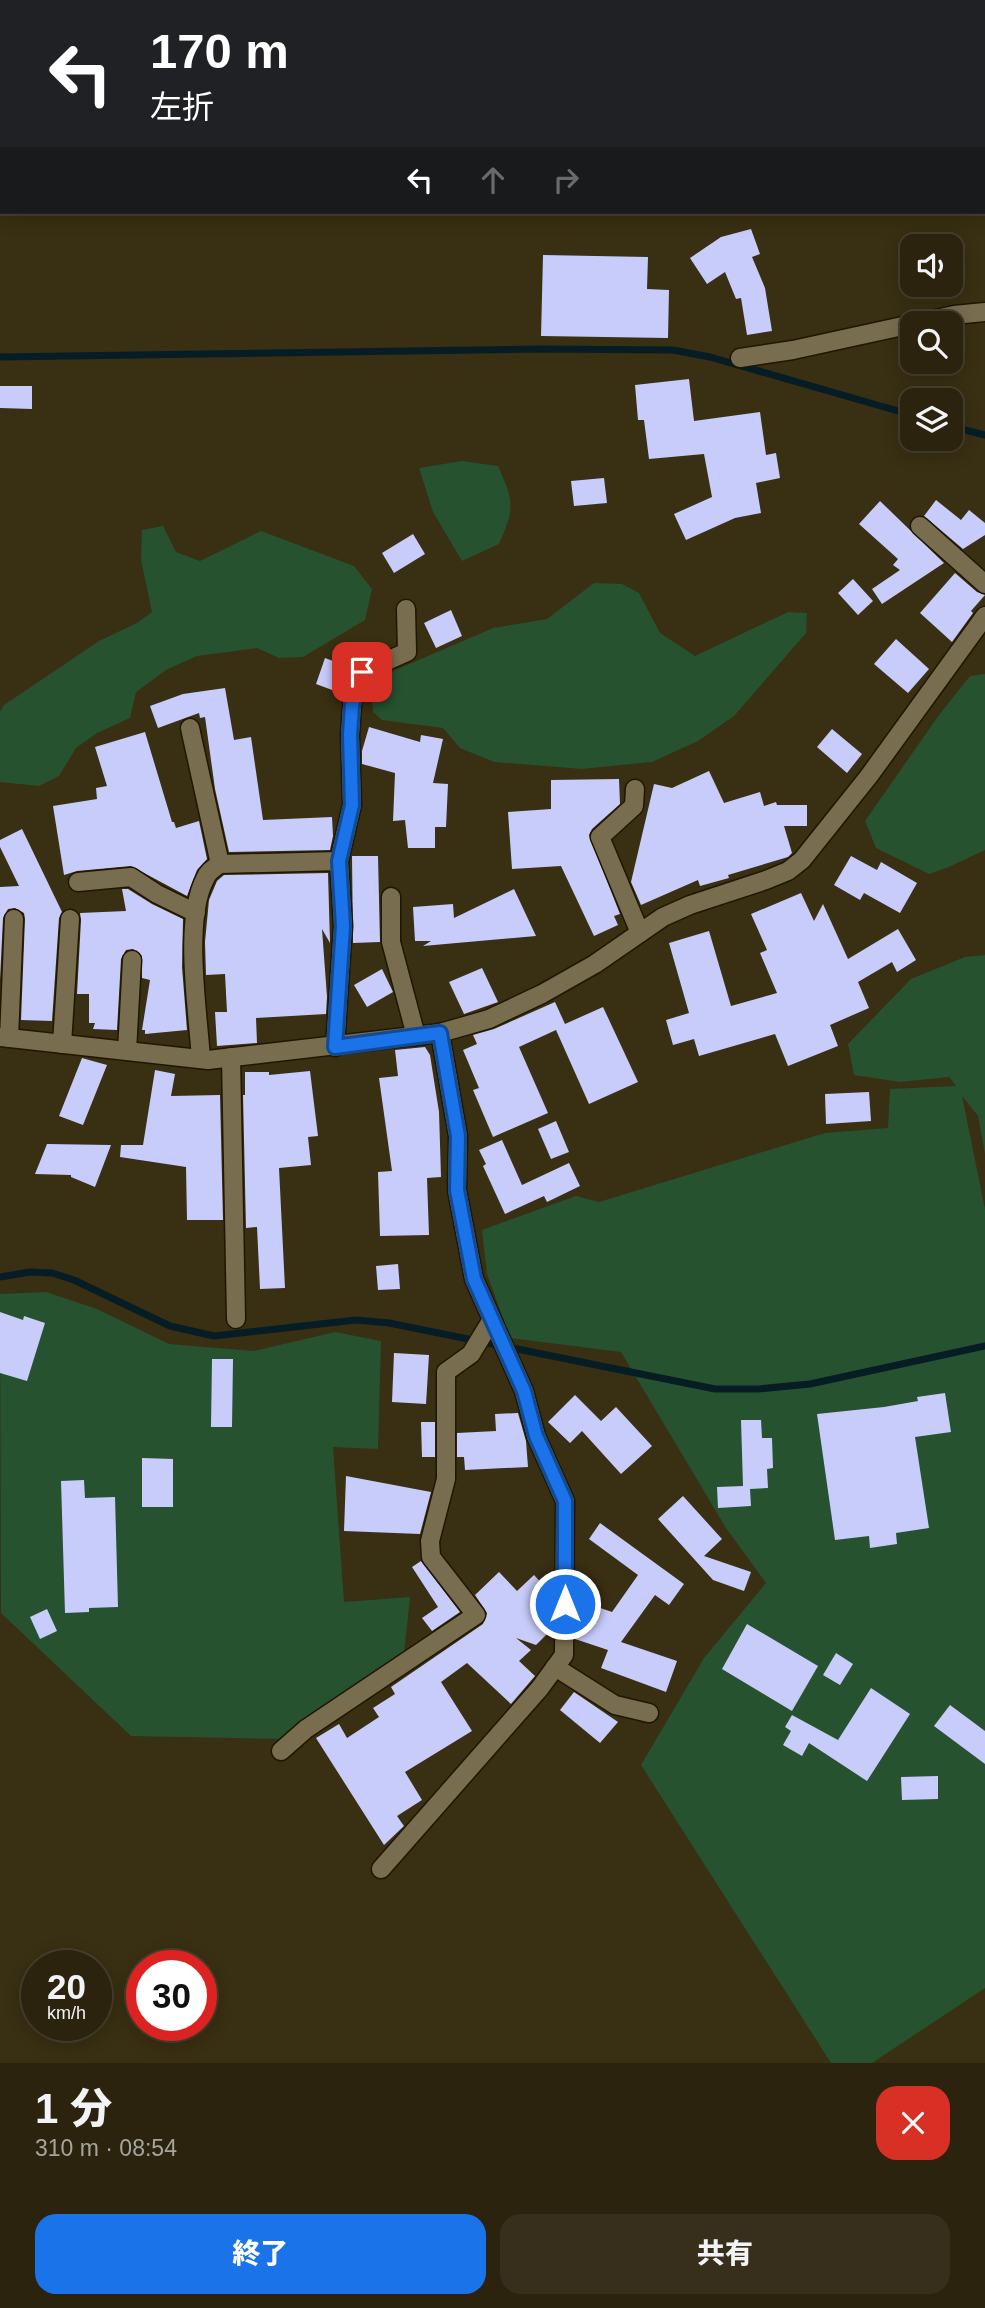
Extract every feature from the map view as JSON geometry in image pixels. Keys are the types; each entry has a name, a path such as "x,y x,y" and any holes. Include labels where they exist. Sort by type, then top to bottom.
{"street":[{"path":"963,314 985,312"},
{"path":"740,358 793,350 900,327"},
{"path":"920,526 985,584"},
{"path":"335,1047 343,926 339,861 352,805 352,705 362,672 407,652 406,609"},
{"path":"14,919 4,1037 201,1059 335,1047 440,1033 489,1019 542,994 595,964 663,917 788,871 802,860 869,776 985,616"},
{"path":"190,728 220,864"},
{"path":"635,789 634,806 600,837 640,933"},
{"path":"201,1059 193,940 204,880 210,870 220,864 339,861"},
{"path":"78,882 131,877 196,914"},
{"path":"391,897 391,942 416,1036"},
{"path":"62,1044 70,919"},
{"path":"127,1051 132,960"},
{"path":"381,1869 540,1688 564,1655 565,1501 536,1436 524,1391 474,1279 457,1190 458,1136 440,1033"},
{"path":"231,1057 236,1319"},
{"path":"281,1751 306,1729 476,1615 431,1557 430,1541 446,1479 446,1372 471,1353 491,1321"},
{"path":"555,1667 615,1705 649,1713"}],"green space":[{"path":"462,461 498,466 510,497 510,513 499,544 462,561 433,512 419,468"},
{"path":"163,526 176,552 200,561 261,531 354,566 372,589 365,620 303,657 279,658 257,648 197,656 166,670 136,692 130,718 97,733 76,748 59,776 39,786 0,782 0,712 4,705 99,641 137,623 152,612 141,560 142,530"},
{"path":"594,583 622,584 639,593 660,633 695,656 788,612 807,613 806,633 734,716 698,741 652,762 582,769 494,762 460,748 443,728 382,720 373,712 370,681 493,628 547,619"},
{"path":"985,674 985,850 929,874 876,848 865,821 939,715 970,676"},
{"path":"985,955 985,1154 978,1116 962,1096 985,1209 985,1988 872,2063 831,2063 641,1765 704,1658 766,1583 726,1528 621,1352 510,1338 487,1274 482,1230 576,1196 599,1202 825,1133 888,1128 890,1089 956,1086 949,1077 900,1082 854,1075 848,1044 911,979 965,957"},
{"path":"46,1292 97,1309 169,1344 254,1351 335,1332 381,1341 378,1449 333,1447 344,1602 410,1597 404,1654 286,1739 131,1736 1,1613 0,1294"}],"building":[{"path":"751,229 760,254 752,257 765,288 772,331 747,335 741,298 736,299 725,272 707,284 690,258 721,237"},
{"path":"543,255 648,257 647,289 669,290 668,338 541,336"},
{"path":"689,379 694,421 760,412 766,455 776,453 780,478 756,483 761,513 735,518 686,540 674,514 712,497 704,454 649,459 644,420 638,420 635,385"},
{"path":"0,386 32,386 32,409 0,408"},
{"path":"604,478 607,503 574,506 571,481"},
{"path":"936,500 961,520 969,510 985,523 985,535 963,549 924,516"},
{"path":"880,501 944,563 882,604 872,589 900,570 893,565 898,559 859,524"},
{"path":"413,534 425,554 394,573 382,553"},
{"path":"955,573 977,592 985,595 971,611 973,613 952,642 920,613"},
{"path":"853,579 873,601 858,615 838,593"},
{"path":"451,610 462,636 436,648 424,623"},
{"path":"896,639 929,669 908,693 874,664"},
{"path":"325,658 352,668 343,694 316,684"},
{"path":"225,688 234,740 251,737 263,820 332,817 333,836 330,850 229,852 215,789 205,717 200,718 199,713 158,728 150,706 183,694"},
{"path":"369,727 420,742 421,735 443,739 433,783 448,784 446,827 435,827 435,848 408,848 405,820 393,821 395,773 362,764 362,751"},
{"path":"832,729 862,754 847,773 817,747"},
{"path":"145,732 172,822 176,828 199,821 207,859 197,870 187,896 131,866 77,871 64,875 53,806 97,799 96,788 107,786 95,747"},
{"path":"709,771 724,803 760,792 764,806 776,802 777,805 807,805 807,826 784,826 792,853 788,857 700,886 698,880 641,905 631,882 654,784 672,788"},
{"path":"619,779 620,804 592,829 589,835 620,914 614,916 618,925 594,936 561,866 512,869 508,812 551,809 551,780"},
{"path":"22,829 62,912 59,918 52,1021 21,1020 25,919 24,913 15,908 8,909 3,918 0,979 0,887 19,886 0,847 0,840"},
{"path":"352,856 378,856 380,942 353,943"},
{"path":"851,856 877,870 881,862 917,883 900,913 864,893 860,900 834,885"},
{"path":"328,873 330,943 322,929 326,1014 256,1018 257,1043 217,1046 215,1012 227,1012 225,974 206,975 205,942 209,900 217,881 224,875"},
{"path":"122,889 128,889 183,919 182,967 187,1030 145,1034 145,1030 142,1030 150,980 142,978 142,956 133,949 126,950 121,959 117,1030 93,1029 95,1023 89,1023 89,994 77,994 80,913 126,911"},
{"path":"514,889 536,936 423,946 431,941 415,941 413,907 453,904 454,918"},
{"path":"801,893 814,921 823,904 848,959 898,929 916,960 897,972 892,962 858,982 869,1008 830,1025 838,1046 788,1066 775,1034 699,1056 694,1039 673,1045 666,1020 689,1013 669,943 709,931 731,1006 777,993 760,953 767,950 751,914"},
{"path":"482,968 498,1002 464,1014 449,982"},
{"path":"382,969 393,992 367,1007 354,985"},
{"path":"555,1002 565,1024 603,1007 638,1082 589,1104 556,1030 519,1047 548,1113 493,1137 473,1090 479,1088 463,1050 477,1044 473,1035 494,1029"},
{"path":"425,1047 430,1055 439,1112 441,1177 427,1178 429,1235 380,1236 378,1172 392,1171 379,1078 398,1076 395,1050"},
{"path":"82,1058 107,1065 83,1125 59,1116"},
{"path":"155,1070 175,1074 171,1096 220,1095 223,1220 187,1220 186,1167 120,1157 121,1145 143,1145"},
{"path":"310,1071 318,1136 308,1137 311,1165 279,1168 285,1288 260,1289 257,1227 246,1228 243,1095 245,1072 269,1072 269,1075"},
{"path":"869,1092 871,1121 826,1124 825,1094"},
{"path":"556,1121 569,1152 551,1159 538,1129"},
{"path":"502,1140 522,1185 569,1163 580,1186 547,1202 544,1196 505,1214 483,1166 486,1164 479,1150"},
{"path":"47,1144 111,1145 95,1187 71,1175 35,1174"},
{"path":"398,1264 400,1289 378,1290 376,1266"},
{"path":"0,1312 23,1320 24,1316 45,1323 27,1381 0,1373"},
{"path":"394,1353 429,1355 426,1404 392,1402"},
{"path":"212,1359 233,1359 232,1427 211,1427"},
{"path":"945,1393 951,1432 915,1437 929,1528 896,1533 897,1544 870,1548 869,1536 835,1540 817,1414 884,1407 918,1401 917,1397"},
{"path":"575,1395 601,1421 616,1407 652,1446 621,1474 582,1431 570,1443 548,1422"},
{"path":"518,1413 526,1441 528,1467 465,1470 464,1457 457,1457 457,1433 496,1431 495,1414"},
{"path":"741,1420 761,1420 762,1438 772,1438 773,1468 767,1469 768,1488 750,1489 751,1506 718,1508 717,1487 743,1486"},
{"path":"421,1422 435,1422 435,1457 422,1457"},
{"path":"142,1458 173,1459 173,1507 142,1507"},
{"path":"346,1476 431,1492 420,1534 344,1531"},
{"path":"84,1480 85,1498 115,1497 118,1607 89,1608 89,1612 65,1613 61,1481"},
{"path":"683,1496 722,1539 704,1556 751,1572 744,1591 713,1580 658,1519"},
{"path":"600,1523 684,1584 669,1605 655,1595 621,1642 677,1661 666,1692 601,1668 608,1650 575,1639 576,1615 580,1601 612,1612 638,1575 589,1539"},
{"path":"421,1561 460,1612 432,1631 422,1618 438,1607 412,1567"},
{"path":"499,1572 517,1591 534,1575 553,1595 553,1631 536,1645 516,1638 531,1650 519,1661 535,1676 511,1704 467,1663 441,1682 472,1731 405,1772 422,1800 397,1816 404,1826 384,1845 316,1738 339,1724 347,1738 379,1717 373,1708 395,1694 391,1687 483,1624 487,1613 475,1595"},
{"path":"47,1609 57,1631 40,1639 30,1617"},
{"path":"747,1624 818,1666 792,1711 722,1669"},
{"path":"836,1653 853,1664 840,1685 823,1675"},
{"path":"871,1688 910,1714 867,1781 809,1743 802,1756 783,1745 791,1731 785,1727 792,1715 838,1740"},
{"path":"574,1692 618,1722 600,1743 560,1710"},
{"path":"950,1705 985,1731 985,1764 934,1726"},
{"path":"938,1776 938,1799 902,1800 901,1777"}],"waterway":[{"path":"0,357 540,349 673,350 710,357 900,412"},
{"path":"963,429 985,435"},
{"path":"0,1277 30,1272 52,1273 74,1280 170,1326 214,1336 356,1320 389,1323 715,1389 758,1389 810,1384 985,1346"}],"route":[{"path":"362,672 352,705 352,805 339,861 343,926 335,1047 440,1033 458,1136 457,1190 474,1279 524,1391 536,1436 565,1501 565,1604"}]}
